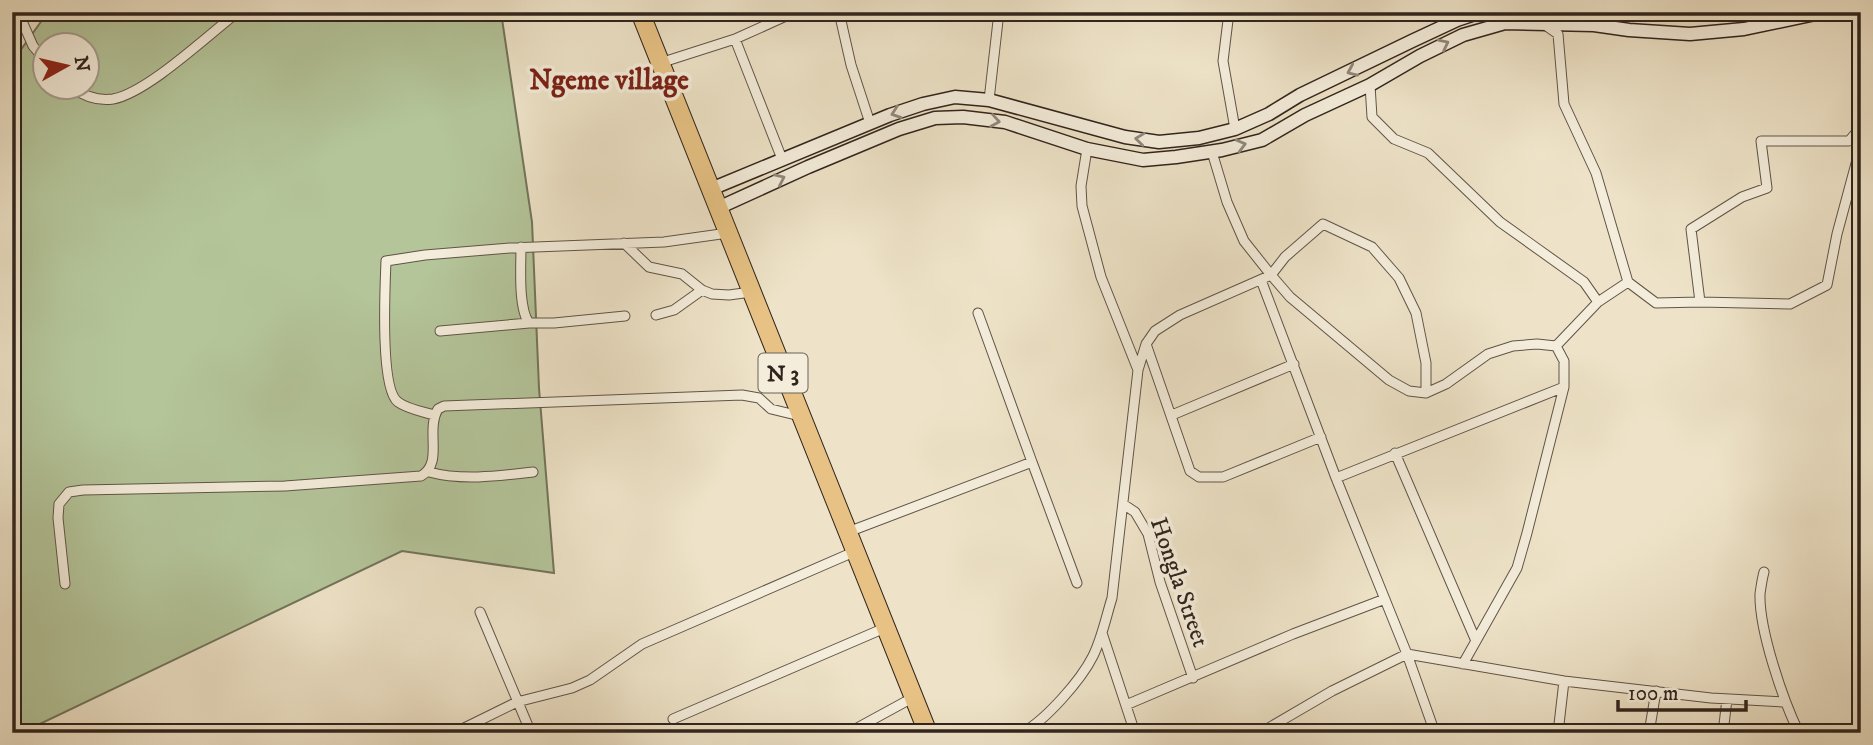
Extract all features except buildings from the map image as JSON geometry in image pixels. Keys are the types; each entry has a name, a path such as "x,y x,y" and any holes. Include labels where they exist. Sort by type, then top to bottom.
{"highway":[{"name":"N 3","path":"640,12 928,733"}],"main road":[{"path":"710,189 870,122 923,104 955,97 989,100 1125,137 1159,142 1199,138 1235,129 1412,41 1481,12"},
{"path":"718,208 820,162 900,129 935,118 963,117 1005,122 1087,149 1143,160 1212,152 1262,140 1305,115 1370,85 1463,35 1505,23 1540,22 1690,34 1744,29 1825,12"}],"street":[{"path":"18,12 32,44"},
{"path":"102,98 113,99 146,85 238,12"},
{"path":"660,63 735,40 795,12"},
{"path":"839,12 851,65 870,122"},
{"path":"989,100 999,12"},
{"path":"1228,12 1223,61 1235,129"},
{"path":"1540,22 1558,34 1564,104 1596,173 1628,282 1657,303 1790,304 1827,285 1837,234 1861,145"},
{"path":"735,40 782,159"},
{"path":"1370,85 1372,117 1394,139 1428,153 1500,222 1584,282 1598,302"},
{"path":"1700,302 1691,229 1742,197 1767,188 1761,141 1849,141 1861,127"},
{"path":"1087,149 1082,206 1101,277 1138,370"},
{"path":"1212,152 1227,202 1244,241 1290,297 1389,380 1409,391 1426,393 1446,384 1488,354 1513,346 1556,346"},
{"path":"1025,732 1049,713 1074,683 1093,657 1102,633 1112,598 1138,370 1146,344 1155,331 1180,315 1271,275 1285,257 1322,225 1372,247 1399,278 1416,313 1426,363 1426,393"},
{"path":"435,415 397,402 390,390 386,362 386,261 425,254 521,247 664,242 728,233"},
{"path":"624,243 649,267 682,274 702,290 712,294 751,292"},
{"path":"521,247 523,302 525,317 529,323"},
{"path":"1262,280 1435,733"},
{"path":"1556,346 1598,302 1628,282"},
{"path":"656,315 674,310 702,290"},
{"path":"978,313 1077,583"},
{"path":"440,331 529,323 579,322 625,316"},
{"path":"1146,344 1190,471 1199,477 1223,477 1321,437"},
{"path":"1463,664 1517,568 1564,387 1564,361 1556,346"},
{"path":"1172,415 1294,364"},
{"path":"1336,478 1564,387"},
{"path":"65,584 58,518 59,504 69,492 285,486 421,476 429,472 433,464 431,428 438,409 444,406 742,395 759,398 772,409 800,416"},
{"path":"1395,453 1476,641"},
{"path":"848,532 1032,462"},
{"path":"429,472 445,477 495,477 533,472"},
{"name":"Hongla Street","path":"1123,504 1135,512 1148,534 1160,582 1193,678"},
{"path":"454,733 517,702 581,684 610,668 642,644 856,551"},
{"path":"1763,572 1760,594 1763,620 1784,702 1799,733"},
{"path":"1126,705 1293,634 1385,599"},
{"path":"480,612 531,733"},
{"path":"673,719 887,627"},
{"path":"1102,633 1135,733"},
{"path":"1260,733 1332,691 1407,654 1564,681 1727,699 1784,702"},
{"path":"1558,733 1564,681"},
{"path":"1649,733 1656,691"},
{"path":"848,733 914,697"},
{"path":"1723,733 1727,699"}],"green space":[{"path":"48,12 501,12 532,222 539,388 554,573 402,551 21,733 12,733 12,62 32,34 32,102 102,102 102,32 34,32"}],"district":[{"name":"Ngeme village","path":"609,79"}]}
